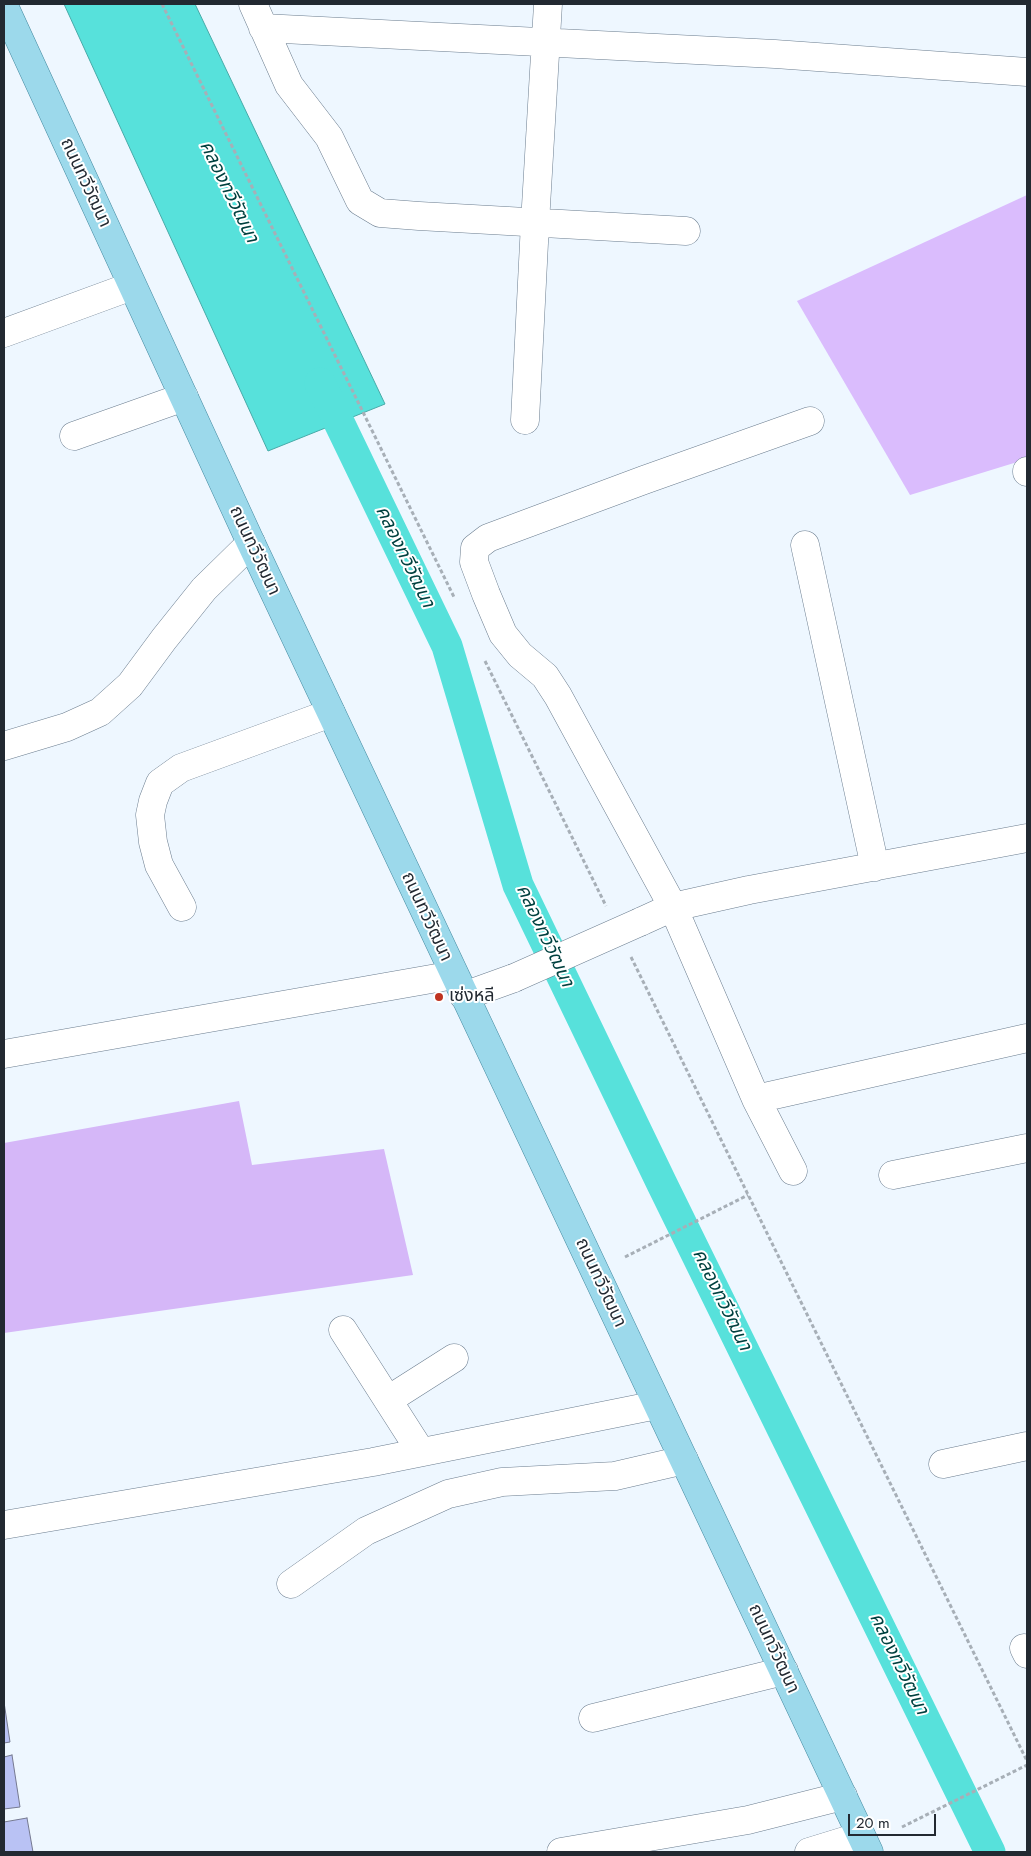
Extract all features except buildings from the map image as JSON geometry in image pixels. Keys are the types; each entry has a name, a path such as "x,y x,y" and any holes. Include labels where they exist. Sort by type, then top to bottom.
{"main road":[{"name":"ถนนทวีวัฒนา","path":"4,6 250,543 844,1796 865,1844"}],"street":[{"path":"525,420 548,4"},
{"path":"686,230 380,213 360,201 329,137 289,85 258,16 546,42 765,53 1027,72"},
{"path":"4,333 132,286"},
{"path":"74,436 184,397"},
{"path":"793,1171 756,1099 674,907 558,696 545,676 520,655 503,634 474,562 475,548 488,538 810,421"},
{"path":"4,746 67,727 100,712 130,684 204,589 250,543"},
{"path":"806,545 875,867"},
{"path":"182,907 159,865 153,842 150,815 160,783 181,768 331,713"},
{"path":"4,1054 514,978 674,907 750,890 1027,838"},
{"path":"756,1099 1027,1038"},
{"path":"893,1175 1027,1148"},
{"path":"343,1330 421,1452"},
{"path":"388,1400 454,1358"},
{"path":"4,1525 421,1452 657,1405"},
{"path":"943,1464 1027,1446"},
{"path":"291,1584 366,1531 448,1494 502,1482 615,1476 684,1460"},
{"path":"593,1718 784,1671"},
{"path":"561,1852 748,1820 844,1796"},
{"path":"809,1852 865,1844"}],"path":[{"path":"162,4 458,604"},
{"path":"484,658 608,909"},
{"path":"630,954 1027,1763 902,1827"},
{"path":"625,1256 748,1195"}],"shaded area":[{"path":"1027,195 1027,459 910,495 797,301"},
{"path":"239,1101 252,1165 384,1149 413,1275 4,1333 4,1143"}],"water":[{"path":"64,4 195,4 385,404 268,451"}],"waterway":[{"name":"คลองทวีวัฒนา","path":"320,383 447,646 518,885 662,1184 990,1852"}],"place":[{"name":"เซ่งหลี","path":"439,997"}]}
